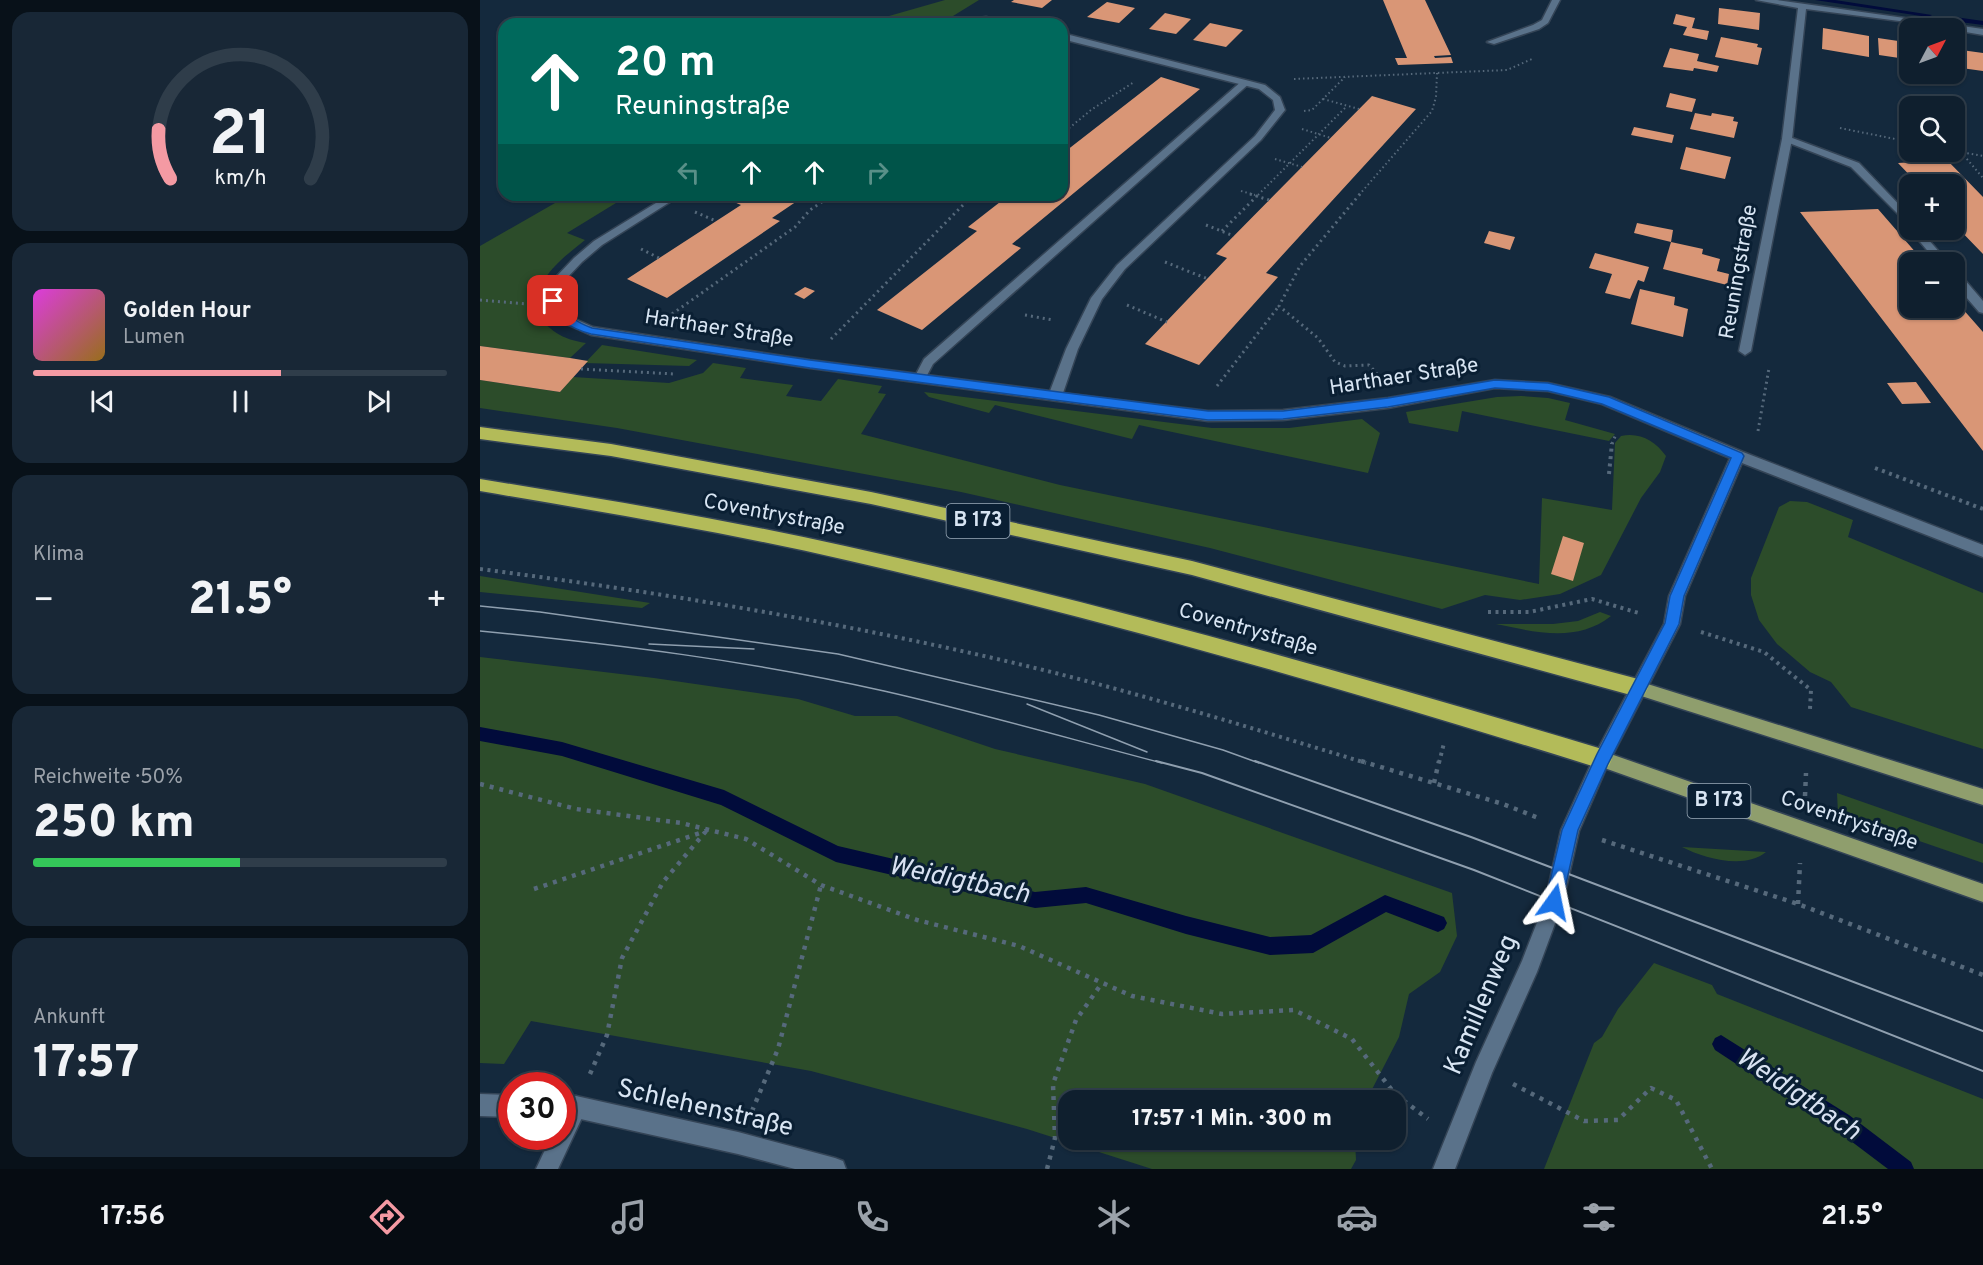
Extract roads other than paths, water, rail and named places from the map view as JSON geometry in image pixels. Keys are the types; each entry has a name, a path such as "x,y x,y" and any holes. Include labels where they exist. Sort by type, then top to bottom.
{"highway":[{"name":"Coventrystraße","path":"480,433 611,450 917,508 1192,568 1638,688"},
{"name":"Coventrystraße","path":"480,485 575,501 879,561 1169,633 1452,713 1602,759"}],"main road":[{"name":"Coventrystraße","path":"1638,688 1983,797"},
{"name":"Coventrystraße","path":"1602,759 1983,893"}],"street":[{"path":"1491,42 1536,27 1545,21 1557,0"},
{"path":"1760,0 1983,32"},
{"name":"Reuningstraße","path":"1745,351 1787,139 1802,6"},
{"path":"1055,396 1072,349 1097,298 1121,267 1274,120 1280,110 1277,99 1262,87 1068,38"},
{"path":"920,378 928,362 1246,82"},
{"path":"1787,139 1855,165 1899,211"},
{"name":"Harthaer Straße","path":"666,201 598,243 561,278 553,301 559,312 572,324 591,331 810,364 1208,416 1283,415 1388,403 1495,384 1548,387 1605,400 1738,456 1983,551"},
{"path":"1924,240 1935,252"},
{"path":"1965,288 1983,309"},
{"path":"1602,759 1672,624 1677,596 1738,456"},
{"name":"Kamillenweg","path":"1444,1169 1483,1069 1530,965 1554,902 1570,830 1602,759"},
{"path":"480,1105 498,1106"},
{"name":"Schlehenstraße","path":"576,1108 738,1143 790,1163 835,1169"},
{"path":"547,1169 556,1150"}],"waterway":[{"path":"1819,0 1928,15"},
{"path":"1965,20 1983,23"},
{"name":"Weidigtbach","path":"480,734 562,749 724,798 836,854 1035,900 1086,895 1186,925 1270,946 1313,944 1385,903 1438,923"},
{"name":"Weidigtbach","path":"1721,1044 1842,1122 1904,1169"}],"tram line":[{"path":"480,606 540,612 838,654 1099,715 1223,750 1259,763"},
{"path":"480,631 734,662 834,680 954,708 1162,763"},
{"path":"649,644 754,649"},
{"path":"1027,704 1147,752"},
{"path":"1156,761 1202,773 1474,870 1983,1071"},
{"path":"1255,761 1471,837 1983,1031"}]}
